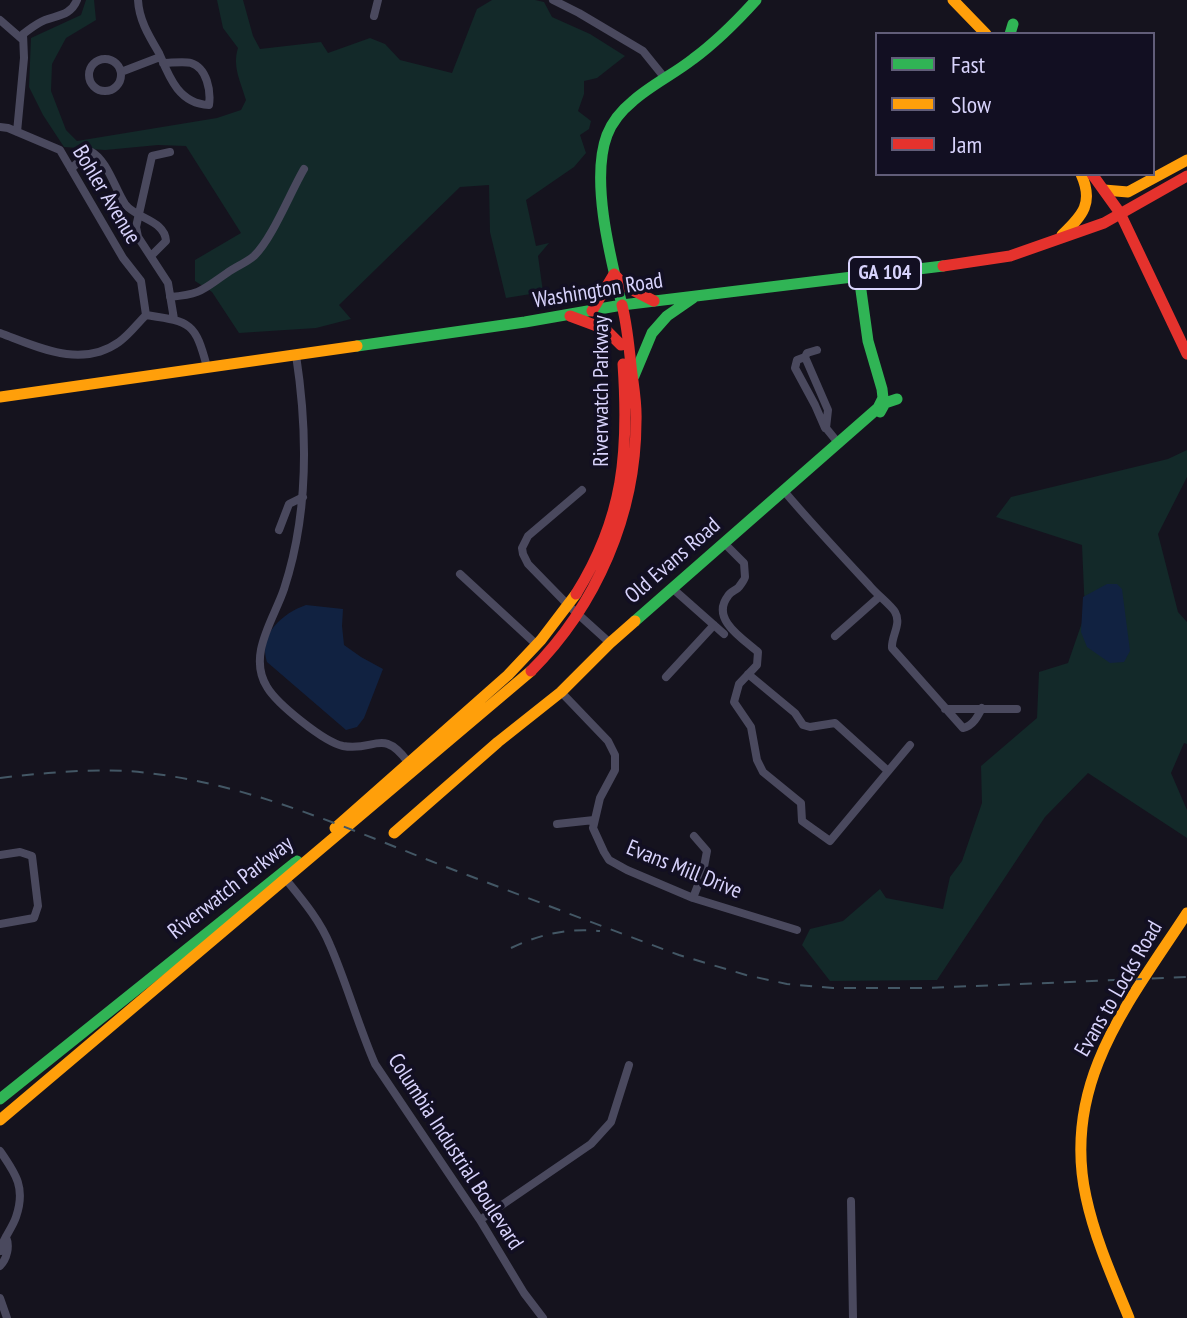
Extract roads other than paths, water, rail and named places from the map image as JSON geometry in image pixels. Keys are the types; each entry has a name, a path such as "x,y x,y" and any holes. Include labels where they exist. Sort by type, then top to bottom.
{"main road":[{"path":"622,305 614,274 600,175 607,135 631,103 712,43 756,0"},
{"path":"953,0 984,32"},
{"path":"1104,190 1128,192 1187,160"},
{"path":"1054,242 1082,217 1088,200 1087,184 1082,176"},
{"path":"1094,176 1120,213 1187,354"},
{"name":"Washington Road","path":"0,397 622,305 998,259 1104,223 1187,176"},
{"path":"614,274 625,286 654,301"},
{"path":"592,311 614,274"},
{"name":"Old Evans Road","path":"394,833 498,742 561,692 610,643 878,408 883,398 882,389 868,341 859,276"},
{"path":"633,379 652,333 667,316 698,296"},
{"name":"Riverwatch Parkway","path":"377,798 408,762 508,675 537,645 569,606 596,562 615,510 625,460 627,404 618,321 622,305"},
{"name":"Riverwatch Parkway","path":"0,1120 283,877 546,659 579,615 604,570 624,514 637,411 627,320 622,305"},
{"path":"567,315 605,328 621,345"},
{"path":"852,432 868,427 885,403 897,399"},
{"name":"Riverwatch Parkway","path":"0,1099 283,877"},
{"name":"Evans to Locks Road","path":"1129,1318 1087,1204 1083,1182 1084,1103 1103,1046 1187,913"}],"street":[{"path":"17,132 24,58 23,34 44,20 63,16 76,5 77,0"},
{"path":"121,72 162,60 191,63 201,70 206,80 209,105 189,100 172,83 162,60 144,26 138,0"},
{"path":"374,16 378,0"},
{"path":"553,0 643,51 664,77"},
{"path":"0,20 23,40"},
{"path":"101,60 111,60 121,72 120,83 112,90 102,92 90,81 92,66 101,60"},
{"name":"Bohler Avenue","path":"0,127 60,150 123,258 141,281 146,315"},
{"path":"71,169 90,151 96,154 126,206 161,227 166,234 166,241 151,256"},
{"path":"170,152 149,152 136,227 138,237 168,283 174,319"},
{"path":"170,297 194,294 253,257 266,242 304,169"},
{"path":"0,333 56,354 91,354 118,343 146,315 174,319 187,324 196,333 207,367"},
{"path":"817,350 797,360 795,368 822,424 839,444"},
{"path":"296,355 302,396 303,497 294,552 283,591 261,645 260,659 266,687 299,719 332,742 352,747 385,742 391,744 408,762"},
{"path":"805,357 828,410 826,428"},
{"path":"582,490 533,531 522,548 524,559 610,643"},
{"path":"784,491 895,612 898,625 892,648 945,709 963,728 977,718 982,708"},
{"path":"279,530 289,504 303,497"},
{"path":"724,543 744,563 745,577 728,595 723,605 723,617 727,625 758,652 757,665 739,684 734,702 751,727 757,760 763,772 801,803 802,821 830,841 910,745"},
{"path":"460,574 537,645"},
{"path":"672,588 724,634"},
{"path":"835,636 879,597"},
{"path":"666,677 714,625"},
{"path":"748,674 795,713 803,725 810,727 835,723 888,771"},
{"path":"557,824 594,820 600,798 615,770 615,755 608,741 561,692"},
{"path":"945,709 1017,709"},
{"name":"Evans Mill Drive","path":"594,820 593,828 609,860 627,870 693,898 797,930"},
{"path":"693,898 707,851 694,836"},
{"path":"0,855 20,852 32,856 38,906 34,918 0,924"},
{"name":"Columbia Industrial Boulevard","path":"283,877 304,901 330,943 375,1064 543,1318"},
{"path":"480,1220 591,1144 611,1122 629,1065"},
{"path":"0,1151 16,1173 22,1190 16,1217 2,1241 0,1251"},
{"path":"851,1201 853,1318"},
{"path":"0,1266 5,1261 9,1243 6,1237"},
{"path":"0,1298 7,1318"}],"water":[{"path":"1107,584 1117,584 1122,589 1130,651 1124,662 1110,663 1087,647 1081,632 1083,597"},
{"path":"306,605 343,609 344,645 383,669 364,718 357,727 346,730 267,662 266,642 274,626 289,613"}],"railway":[{"path":"0,778 64,772 127,771 169,776 250,794 329,821 679,955 787,984 833,988 927,988 1187,977"},
{"path":"511,948 554,933 600,931"}]}
